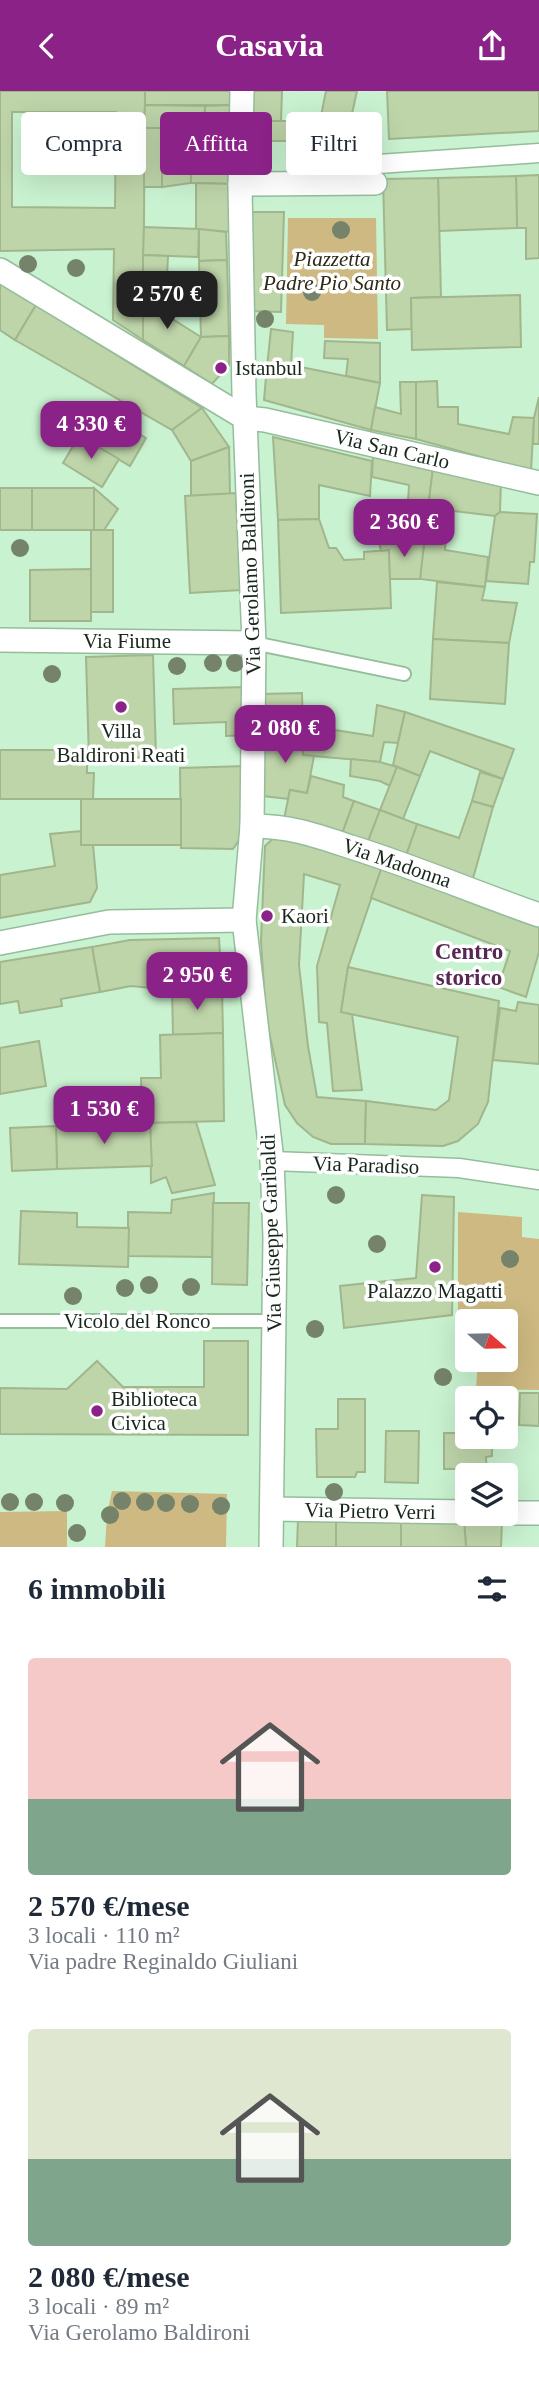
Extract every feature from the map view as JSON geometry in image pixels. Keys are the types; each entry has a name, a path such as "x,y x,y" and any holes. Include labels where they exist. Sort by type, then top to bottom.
{"street":[{"name":"Via Gerolamo Baldironi","path":"242,91 240,184 245,418 254,643 250,855"},
{"path":"382,173 539,153"},
{"path":"240,184 363,175"},
{"path":"0,270 245,418"},
{"name":"Via San Carlo","path":"245,418 265,420 539,483"},
{"name":"Via Fiume","path":"0,640 254,643"},
{"name":"Via Madonna","path":"252,826 282,826 372,853 539,915"},
{"name":"Via Giuseppe Garibaldi","path":"250,855 244,920 272,1161 275,1237 271,1547"},
{"path":"0,943 109,922 244,920"},
{"name":"Via Paradiso","path":"272,1161 459,1168 539,1180"},
{"name":"Via Pietro Verri","path":"272,1509 455,1512"},
{"path":"518,1513 539,1513"}],"lane":[{"path":"254,643 404,674"},
{"name":"Vicolo del Ronco","path":"0,1321 274,1321"}],"green space":[{"name":"Piazzetta Padre Pio Santo","path":"288,218 376,218 378,339 324,338 324,325 286,324"},
{"path":"458,1212 522,1217 522,1237 539,1239 539,1390 518,1390 518,1386 476,1386 477,1372 518,1372 518,1309 458,1309"},
{"path":"112,1491 227,1494 226,1547 105,1547"},
{"path":"67,1511 67,1547 0,1547 0,1512"}],"building":[{"path":"0,91 145,91 145,112 12,112 12,207 115,208 115,175 144,175 143,340 113,320 114,249 0,251"},
{"path":"145,91 233,91 232,105 145,105"},
{"path":"252,91 282,91 281,121 272,121 272,112 252,112"},
{"path":"326,91 357,91 352,112 322,112"},
{"path":"387,91 539,91 539,131 389,139"},
{"path":"145,105 205,106 205,112 160,112 160,129 146,128"},
{"path":"232,105 232,112 205,112 205,106"},
{"path":"272,121 286,121 286,141 272,141"},
{"path":"146,128 160,128 162,187 144,187"},
{"path":"162,175 191,175 191,183 162,187"},
{"path":"191,175 231,175 231,184 191,183"},
{"path":"539,175 539,258 526,259 526,228 517,228 516,176"},
{"path":"516,176 517,228 439,231 438,178"},
{"path":"438,178 441,297 411,298 412,329 387,330 383,179"},
{"path":"196,183 231,184 230,232 196,229"},
{"path":"252,212 284,212 281,312 250,311"},
{"path":"144,227 199,229 198,257 143,255"},
{"path":"199,229 226,232 227,260 199,261"},
{"path":"143,255 168,256 166,298 143,295"},
{"path":"227,260 229,336 201,337 199,261"},
{"path":"0,283 36,305 15,340 0,330"},
{"path":"143,295 166,298 163,313 201,337 184,366 143,340"},
{"path":"520,295 521,347 412,350 411,298"},
{"path":"36,305 202,408 172,430 15,340"},
{"path":"271,329 293,332 291,365 266,377"},
{"path":"229,336 229,365 212,384 184,366 201,337"},
{"path":"325,341 380,343 380,383 346,376 348,359 324,358"},
{"path":"291,365 380,383 371,430 264,400 266,377"},
{"path":"437,381 438,407 458,407 458,424 509,434 513,417 534,418 531,471 416,439 416,382"},
{"path":"400,382 416,382 416,439 371,430 375,407 401,414"},
{"path":"539,397 539,444 533,444 534,418"},
{"path":"202,408 229,447 191,461 172,430"},
{"path":"108,415 146,438 130,466 91,443"},
{"path":"79,436 119,459 102,487 63,463"},
{"path":"273,437 372,461 370,496 319,485 319,519 278,520"},
{"path":"229,447 230,494 191,496 191,461"},
{"path":"373,454 433,468 424,544 378,538 380,513 407,519 409,485 372,477"},
{"path":"433,468 501,481 500,512 495,516 428,508"},
{"path":"0,488 32,488 32,530 0,530"},
{"path":"32,488 94,488 94,530 32,530"},
{"path":"94,488 118,509 104,530 94,530"},
{"path":"236,493 241,590 190,593 185,496"},
{"path":"428,508 449,511 445,550 488,557 485,587 420,579"},
{"path":"500,512 537,514 534,562 530,562 528,584 486,581 495,516"},
{"path":"319,519 329,548 336,548 344,560 364,559 364,552 389,550 391,608 281,613 278,520"},
{"path":"91,530 113,530 113,612 91,612"},
{"path":"378,538 424,544 420,579 390,579 389,550 381,551"},
{"path":"91,569 91,621 30,621 30,570"},
{"path":"437,582 485,587 482,600 517,603 509,643 433,639"},
{"path":"433,639 509,643 505,704 430,699"},
{"name":"Villa Baldironi Reati","path":"153,655 156,757 89,759 86,657"},
{"path":"244,687 246,735 226,736 226,722 174,724 173,689"},
{"path":"302,693 303,733 264,734 263,694"},
{"path":"377,705 405,712 398,743 384,742 380,762 303,755 303,725 373,736"},
{"path":"405,712 514,749 503,779 430,751 420,776 393,765"},
{"path":"303,733 303,755 314,756 307,793 290,790 288,799 263,796 264,734"},
{"path":"0,750 87,750 87,773 94,773 93,799 0,799"},
{"path":"351,759 397,767 390,786 380,781 350,776"},
{"path":"246,766 244,833 233,849 181,848 180,768"},
{"path":"397,767 420,776 403,819 380,810"},
{"path":"480,772 503,779 493,807 472,801"},
{"path":"311,776 344,785 343,797 354,801 342,834 284,819 290,790 307,793"},
{"path":"81,799 181,799 181,845 81,845"},
{"path":"354,801 380,810 367,844 342,834"},
{"path":"472,801 493,807 472,882 405,858 417,824 459,838"},
{"path":"380,810 417,824 405,858 367,844"},
{"path":"81,831 81,845 93,845 97,888 90,902 0,918 0,875 55,866 50,834"},
{"path":"278,834 383,864 348,967 341,1012 352,1014 362,1090 333,1091 327,1023 319,1022 317,966 340,885 304,874 299,965 317,1097 366,1101 365,1144 331,1144 313,1137 297,1123 285,1105 266,1018 261,941 265,846"},
{"path":"383,864 539,919 539,952 526,997 498,987 510,951 371,898"},
{"path":"219,938 222,990 172,990 131,986 100,992 92,947 130,940"},
{"path":"92,947 100,992 61,999 62,1006 20,1013 18,1001 0,1004 0,962"},
{"path":"348,967 499,1001 488,1102 478,1124 458,1141 443,1146 365,1144 366,1101 436,1110 449,1100 458,1037 341,1012"},
{"path":"172,990 222,990 223,1033 173,1035"},
{"path":"518,1002 539,1005 539,1064 493,1060 500,1008 516,1011"},
{"path":"223,1033 224,1121 142,1123 141,1078 161,1078 160,1035"},
{"path":"39,1041 46,1086 0,1094 0,1048"},
{"path":"196,1122 215,1185 172,1193 166,1177 151,1183 150,1123"},
{"path":"150,1123 152,1166 57,1169 56,1126"},
{"path":"56,1126 57,1169 12,1171 10,1128"},
{"path":"214,1193 212,1257 128,1256 128,1212 171,1213 172,1200"},
{"name":"Palazzo Magatti","path":"422,1195 454,1197 452,1315 344,1328 340,1286 416,1278"},
{"path":"213,1203 249,1203 247,1285 212,1284"},
{"path":"21,1211 77,1213 77,1227 129,1228 128,1267 19,1264"},
{"path":"204,1341 248,1341 248,1435 0,1434 0,1388 67,1389 97,1361 123,1387 204,1387"},
{"path":"520,1393 539,1393 539,1426 519,1425"},
{"path":"338,1399 365,1399 365,1472 357,1472 355,1477 317,1477 316,1429 338,1429"},
{"path":"386,1431 419,1431 418,1483 385,1482"},
{"path":"444,1433 455,1433 455,1449 492,1449 492,1456 486,1457 486,1463 455,1463 455,1469 444,1469"},
{"path":"298,1518 336,1519 336,1547 297,1547"},
{"path":"336,1519 401,1520 401,1547 336,1547"},
{"path":"455,1519 455,1526 464,1526 466,1547 401,1547 401,1520"},
{"path":"464,1526 502,1526 501,1547 466,1547"}],"place":[{"name":"Istanbul","path":"221,368"},
{"name":"Villa Baldironi Reati","path":"121,707"},
{"name":"Kaori","path":"267,916"},
{"name":"Palazzo Magatti","path":"435,1267"},
{"name":"Biblioteca Civica","path":"97,1411"}],"district":[{"name":"Centro storico","path":"469,964"}]}
